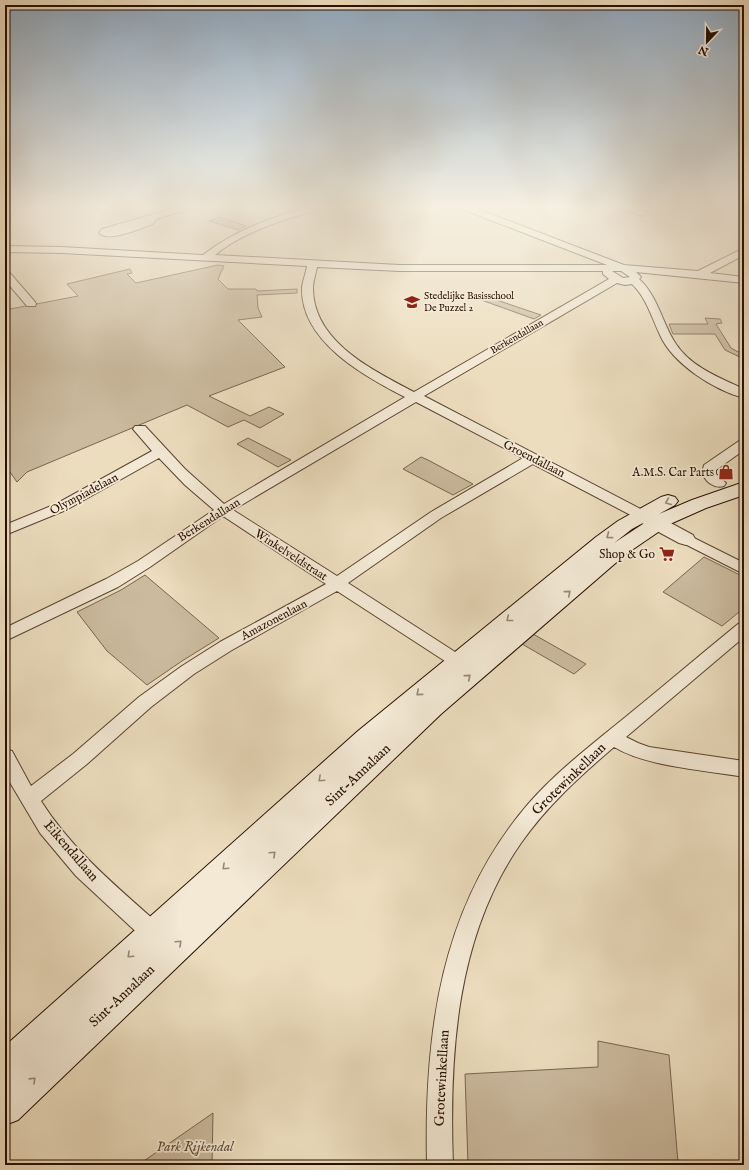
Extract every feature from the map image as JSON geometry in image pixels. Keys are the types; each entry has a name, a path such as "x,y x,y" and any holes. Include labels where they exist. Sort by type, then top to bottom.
{"main road":[{"name":"Sint-Annalaan","path":"5,1107 376,758 432,707 619,549 650,519 685,494 744,475"},
{"name":"Sint-Annalaan","path":"5,1069 335,767 457,661 603,541 650,519 744,488"}],"street":[{"path":"261,261 399,268 624,268 700,274 744,280"},
{"path":"605,261 624,268 635,275 636,282"},
{"path":"700,274 726,261"},
{"name":"Groendallaan","path":"313,263 308,280 308,300 311,310 320,329 339,349 362,367 415,397 650,519"},
{"path":"605,269 615,280 636,282 642,288 667,339 677,353 706,375 744,394"},
{"path":"5,274 32,304"},
{"name":"Berkendallaan","path":"5,635 112,583 144,564 193,529 223,510 615,280"},
{"name":"Winkelveldstraat","path":"140,429 160,453 192,485 223,510 337,585 457,661"},
{"path":"719,483 710,476 708,472 709,468 744,444"},
{"name":"Olympiadelaan","path":"5,530 61,507 160,453"},
{"name":"Amazonenlaan","path":"29,799 80,759 145,702 188,670 226,646 293,611 337,585 436,516 533,458"},
{"path":"650,519 744,569"},
{"name":"Grotewinkellaan","path":"440,1165 439,1105 443,1035 454,977 466,934 477,905 503,853 535,810 573,771 744,628"},
{"path":"613,738 632,749 649,754 744,769"},
{"name":"Eikendallaan","path":"5,756 29,799 50,831 82,867 153,933"}],"green space":[{"path":"218,265 224,266 218,279 228,289 256,289 257,291 297,289 297,293 257,295 258,308 262,317 238,320 285,367 209,396 250,416 269,407 284,414 260,428 244,420 228,427 187,405 27,472 17,482 5,465 5,310 78,296 67,284 130,269 132,273 127,274 136,283"},
{"path":"482,295 541,315 534,319 473,297"},
{"path":"705,318 720,319 722,323 716,324 731,348 744,355 744,359 725,350 715,334 673,334 669,324 708,324"},
{"path":"248,438 291,460 278,467 237,444"},
{"path":"421,457 473,484 453,495 403,469"},
{"path":"704,557 744,577 744,608 722,626 663,592"},
{"path":"145,575 219,638 147,685 107,651 77,612 121,590"},
{"path":"533,634 586,664 574,674 522,644"},
{"path":"598,1041 669,1055 678,1162 709,1165 468,1165 465,1074 598,1067"},
{"name":"Park Rijkendal","path":"213,1113 212,1165 138,1165"}],"place":[{"name":"Stedelijke Basisschool De Puzzel 2","path":"412,302"},
{"name":"A.M.S. Car Parts","path":"726,472"},
{"name":"Shop & Go","path":"667,554"}]}
